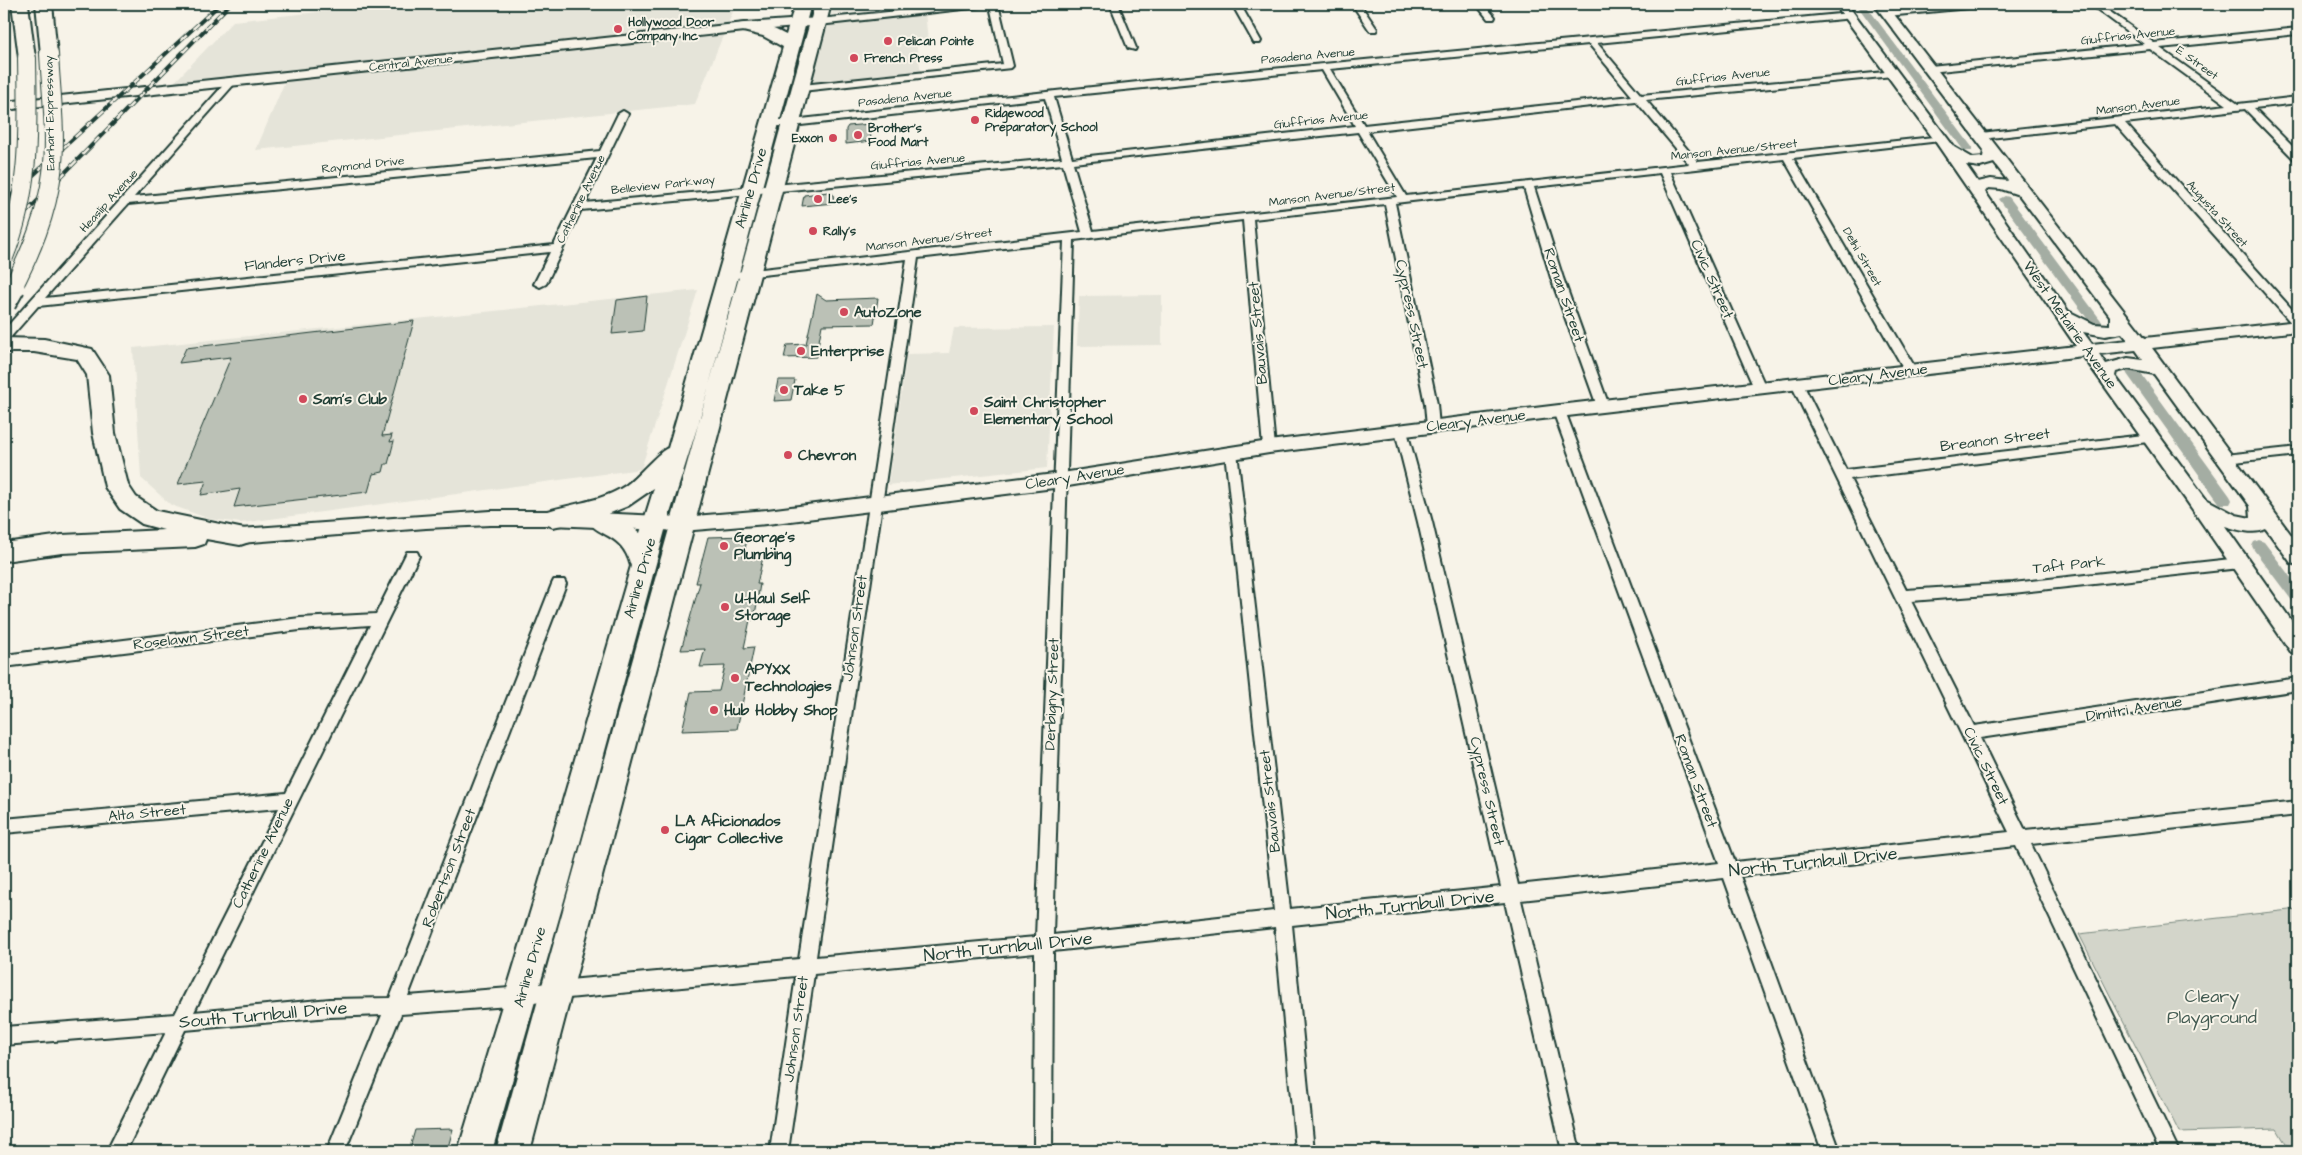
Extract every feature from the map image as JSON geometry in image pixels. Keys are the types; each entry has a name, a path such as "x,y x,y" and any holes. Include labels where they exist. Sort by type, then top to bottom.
{"highway":[{"name":"Earhart Expressway","path":"4,257 23,200 27,174 28,58 20,4"},
{"name":"Earhart Expressway","path":"4,303 42,218 52,175 53,147 49,54 44,4"},
{"path":"49,54 54,4"},
{"path":"763,25 778,19 788,4"},
{"name":"Airline Drive","path":"475,1151 522,996 655,523 690,415 803,4"},
{"name":"Airline Drive","path":"513,1151 821,13"},
{"path":"745,27 765,30 791,45"},
{"path":"4,340 56,346 84,354 98,376 104,434 117,487 128,503 150,518 187,527 240,536"},
{"path":"553,518 594,510 624,498 646,485 680,443"},
{"path":"600,520 631,537 638,546 643,566"},
{"path":"4,552 62,544 240,536"}],"main road":[{"path":"1884,8 2160,370 2298,558"},
{"name":"West Metairie Avenue","path":"1846,10 1942,142 2086,350 2193,495 2298,646"},
{"name":"Central Avenue","path":"4,106 798,22 821,13"},
{"path":"1942,142 1958,157 1969,162 1982,164 1990,159 1992,150"},
{"path":"1977,192 1980,186 1989,182 2010,186 2023,192"},
{"path":"2058,309 2075,323 2099,331 2112,331 2118,328 2118,316"},
{"name":"Cleary Avenue","path":"240,536 426,521 553,518 682,524 767,517 1062,480 1269,447 2298,324"},
{"path":"2106,377 2109,369 2122,363 2131,362 2160,370"},
{"path":"2193,495 2216,515 2240,525 2259,525 2261,518 2259,504"}],"street":[{"path":"821,13 989,4"},
{"path":"802,88 1008,66 994,4"},
{"path":"1114,4 1132,48"},
{"path":"1236,4 1256,41"},
{"path":"1356,4 1373,29"},
{"path":"1480,4 1491,17"},
{"path":"1884,8 1980,4"},
{"name":"E Street","path":"2094,4 2241,107 2296,153"},
{"name":"Pasadena Avenue","path":"769,123 792,123 1325,68 1846,10"},
{"name":"Giuffrias Avenue","path":"1930,69 2298,31"},
{"path":"1590,40 1697,167"},
{"path":"1325,68 1404,200"},
{"name":"Giuffrias Avenue","path":"751,189 1067,161 1638,98 1893,73"},
{"name":"Heaslip Avenue","path":"4,340 231,82"},
{"path":"1049,95 1088,234"},
{"name":"Manson Avenue","path":"1981,136 2298,100"},
{"name":"Catherine Avenue","path":"540,284 623,114"},
{"name":"Augusta Street","path":"2118,121 2298,324"},
{"name":"Manson Avenue/Street","path":"727,276 1069,236 1248,218 1528,184 1788,156 1942,142"},
{"name":"Raymond Drive","path":"126,200 603,154"},
{"name":"Delhi Street","path":"1788,156 1911,371"},
{"name":"Civic Street","path":"1664,170 1760,388"},
{"name":"Roman Street","path":"1528,184 1558,278 1603,406"},
{"name":"Belleview Parkway","path":"578,206 751,189"},
{"name":"Cypress Street","path":"1389,201 1431,404 1433,427"},
{"name":"Bauvais Street","path":"1248,218 1269,447"},
{"name":"Derbigny Street","path":"1042,1151 1044,944 1055,599 1062,480 1069,236"},
{"name":"Flanders Drive","path":"35,303 558,248"},
{"name":"Johnson Street","path":"779,1151 912,254"},
{"name":"Civic Street","path":"1797,384 1970,733 2170,1151"},
{"name":"Roman Street","path":"1558,411 1730,871 1830,1151"},
{"name":"Cypress Street","path":"1401,431 1425,522 1571,1151"},
{"name":"Breanon Street","path":"1842,475 2152,438"},
{"path":"2225,459 2298,451"},
{"name":"Bauvais Street","path":"1231,452 1283,919 1305,1151"},
{"name":"Catherine Avenue","path":"116,1151 412,556"},
{"name":"Taft Park","path":"1901,596 2013,588 2240,563"},
{"name":"Robertson Street","path":"336,1151 395,1006 559,584"},
{"name":"Roselawn Street","path":"4,661 300,624 379,620"},
{"name":"Dimitri Avenue","path":"1970,733 2298,684"},
{"name":"Alta Street","path":"4,826 290,800"},
{"name":"North Turnbull Drive","path":"522,996 558,990 1044,944 1283,919 2298,808"},
{"name":"South Turnbull Drive","path":"4,1036 330,1008 395,1006 522,996"}],"shaded area":[{"path":"393,4 736,4 695,104 256,150 286,79 164,93 233,21"},
{"path":"833,4 930,4 930,5 832,14"},
{"path":"925,12 928,41 916,43 921,72 818,83 810,80 827,23"},
{"path":"698,290 641,469 241,523 210,519 171,505 141,478 133,348"},
{"path":"1162,295 1162,345 1077,346 1079,296"},
{"name":"Saint Christopher Elementary School","path":"1054,327 1047,468 888,485 907,354 949,353 954,328"}],"green space":[{"name":"Cleary Playground","path":"2298,909 2298,1151 2290,1151 2277,1129 2179,1132 2079,934"}],"building":[{"name":"Brother's Food Mart","path":"870,124 871,141 846,144 846,129 848,126"},
{"name":"Lee's","path":"828,192 833,194 834,203 802,206 804,195"},
{"name":"AutoZone","path":"817,294 826,300 878,298 874,324 822,325 816,357 784,358 787,345 806,344"},
{"path":"647,296 643,331 612,334 617,300"},
{"name":"Sam's Club","path":"414,321 382,436 392,435 390,442 394,441 388,464 385,464 383,472 373,474 368,492 234,507 240,489 201,495 206,481 178,484 231,357 179,363 186,348"},
{"name":"Take 5","path":"778,380 795,380 791,400 774,401"},
{"path":"748,536 743,557 763,557 757,584 760,584 756,609 753,620 750,620 744,648 754,647 737,729 682,731 691,692 719,691 725,666 700,667 705,649 681,650 700,583 696,583 708,537"},
{"path":"453,1129 447,1151 409,1151 415,1130"}],"waterway":[{"path":"1860,4 1968,149"},
{"path":"2005,199 2096,322"},
{"path":"2132,371 2225,500"},
{"path":"2259,546 2298,598"}],"railway":[{"path":"4,202 220,4"},
{"path":"4,235 230,4"}],"place":[{"name":"Hollywood Door Company Inc","path":"618,29"},
{"name":"Pelican Pointe","path":"888,41"},
{"name":"French Press","path":"854,58"},
{"name":"Ridgewood Preparatory School","path":"975,120"},
{"name":"Brother's Food Mart","path":"858,135"},
{"name":"Exxon","path":"833,138"},
{"name":"Lee's","path":"818,199"},
{"name":"Rally's","path":"813,231"},
{"name":"AutoZone","path":"844,312"},
{"name":"Enterprise","path":"801,351"},
{"name":"Take 5","path":"784,390"},
{"name":"Sam's Club","path":"303,399"},
{"name":"Saint Christopher Elementary School","path":"974,411"},
{"name":"Chevron","path":"788,455"},
{"name":"George's Plumbing","path":"724,546"},
{"name":"U-Haul Self Storage","path":"725,607"},
{"name":"APYXX Technologies","path":"735,678"},
{"name":"Hub Hobby Shop","path":"714,710"},
{"name":"LA Aficionados Cigar Collective","path":"665,830"}]}
